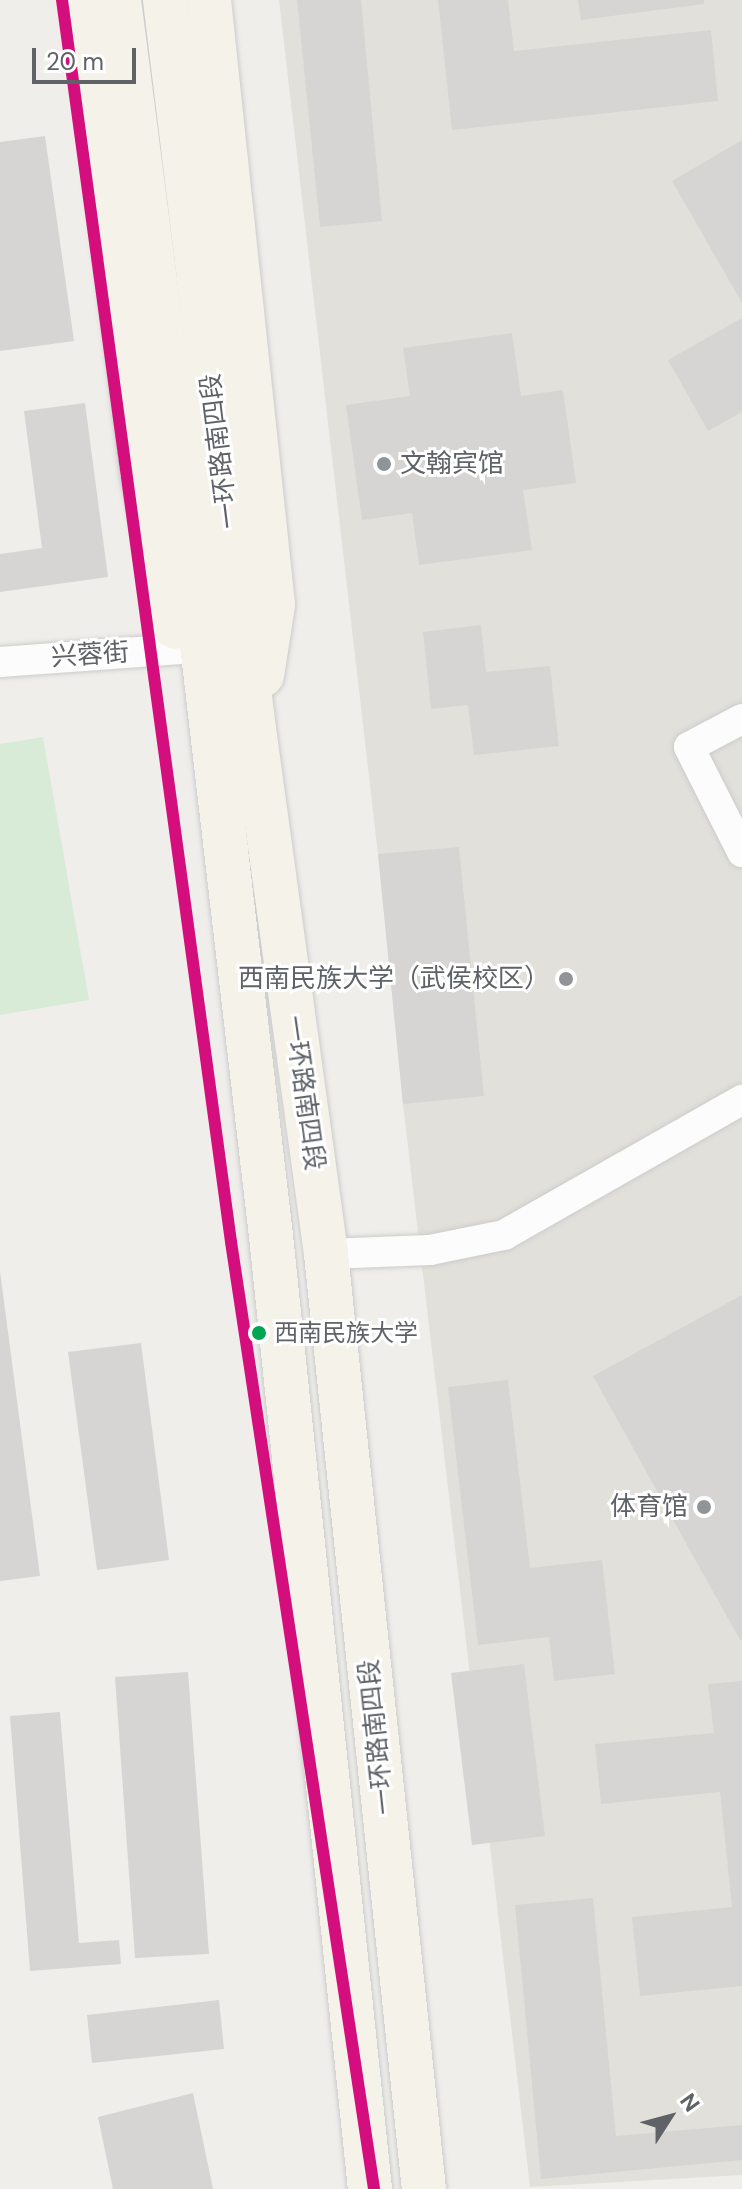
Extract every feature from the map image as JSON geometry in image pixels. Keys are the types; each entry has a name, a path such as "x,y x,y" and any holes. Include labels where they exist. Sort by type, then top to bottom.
{"main road":[{"path":"85,0 143,476 180,649 213,748"},
{"name":"一环路南四段","path":"119,0 271,1236 370,2189"},
{"name":"一环路南四段","path":"165,0 254,729 326,1254 424,2189"},
{"path":"209,0 273,605 254,729"}],"street":[{"name":"兴蓉街","path":"0,662 180,649"},
{"path":"742,719 689,747 742,852"},
{"path":"326,1254 430,1250 504,1235 742,1100"}],"shaded area":[{"name":"西南民族大学（武侯校区）","path":"279,0 742,0 742,2175 530,2187 403,1104 378,854"}],"green space":[{"path":"43,737 89,1000 0,1015 0,744"}],"building":[{"path":"297,0 361,0 382,221 320,227"},
{"path":"438,0 508,0 514,51 711,30 718,101 452,130"},
{"path":"578,0 704,0 704,4 581,20"},
{"path":"45,136 74,341 0,351 0,142"},
{"path":"742,140 742,303 672,181"},
{"path":"742,318 742,412 708,431 668,360"},
{"path":"512,333 521,396 563,390 576,483 523,490 532,550 419,565 412,513 362,520 346,405 410,396 403,348"},
{"path":"85,403 108,577 0,592 0,554 42,548 24,411"},
{"path":"481,625 486,672 550,666 559,746 474,755 468,705 431,709 423,632"},
{"path":"459,847 484,1096 403,1104 378,854"},
{"path":"0,1271 40,1576 0,1581"},
{"name":"体育馆","path":"742,1295 742,1639 740,1640 593,1376"},
{"path":"141,1343 169,1560 97,1570 68,1352"},
{"path":"508,1380 530,1568 602,1560 615,1674 554,1681 549,1637 478,1645 448,1387"},
{"path":"524,1664 545,1836 472,1845 451,1673"},
{"path":"188,1672 209,1954 135,1958 115,1677"},
{"path":"742,1681 742,1986 640,1996 632,1917 732,1907 720,1792 601,1804 595,1744 714,1733 708,1684"},
{"path":"60,1712 79,1943 119,1940 121,1964 30,1971 10,1716"},
{"path":"593,1898 616,2136 742,2125 742,2160 541,2179 515,1905"},
{"path":"219,2000 224,2049 92,2063 87,2015"},
{"path":"193,2093 213,2189 113,2189 98,2117"}],"transit line":[{"path":"62,0 231,1242 374,2189"}],"place":[{"name":"文翰宾馆","path":"384,464"},
{"name":"西南民族大学（武侯校区）","path":"566,979"},
{"name":"西南民族大学","path":"259,1333"},
{"name":"体育馆","path":"704,1507"}]}
